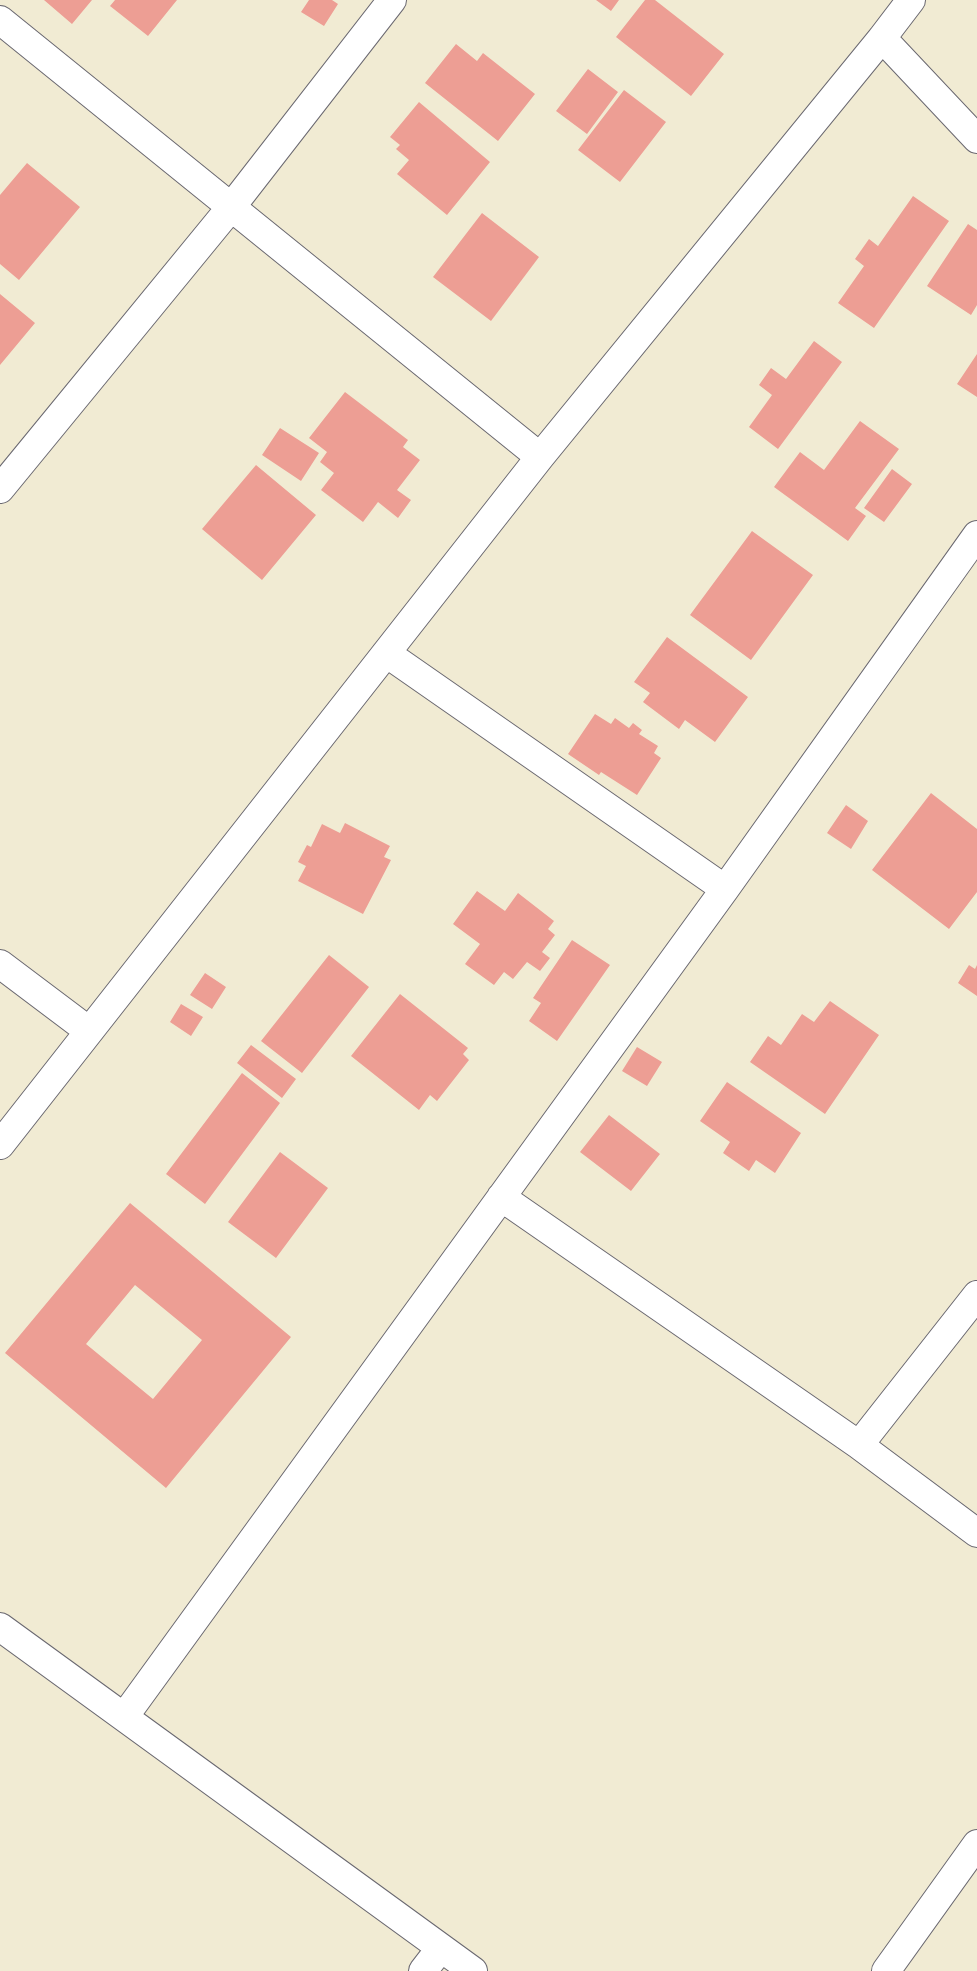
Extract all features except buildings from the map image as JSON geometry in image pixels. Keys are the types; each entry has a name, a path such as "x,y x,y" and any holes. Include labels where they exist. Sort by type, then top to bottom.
{"street":[{"path":"0,489 232,206 392,0"},
{"path":"0,1145 540,457 882,38 910,0"},
{"path":"0,20 540,457"},
{"path":"882,38 977,139"},
{"path":"124,1718 725,889 977,535"},
{"path":"386,653 725,889"},
{"path":"0,964 89,1030"},
{"path":"501,1197 859,1445 977,1533"},
{"path":"859,1445 977,1295"},
{"path":"0,1627 440,1949 473,1971"},
{"path":"886,1971 977,1844"},
{"path":"423,1971 440,1949"}]}
